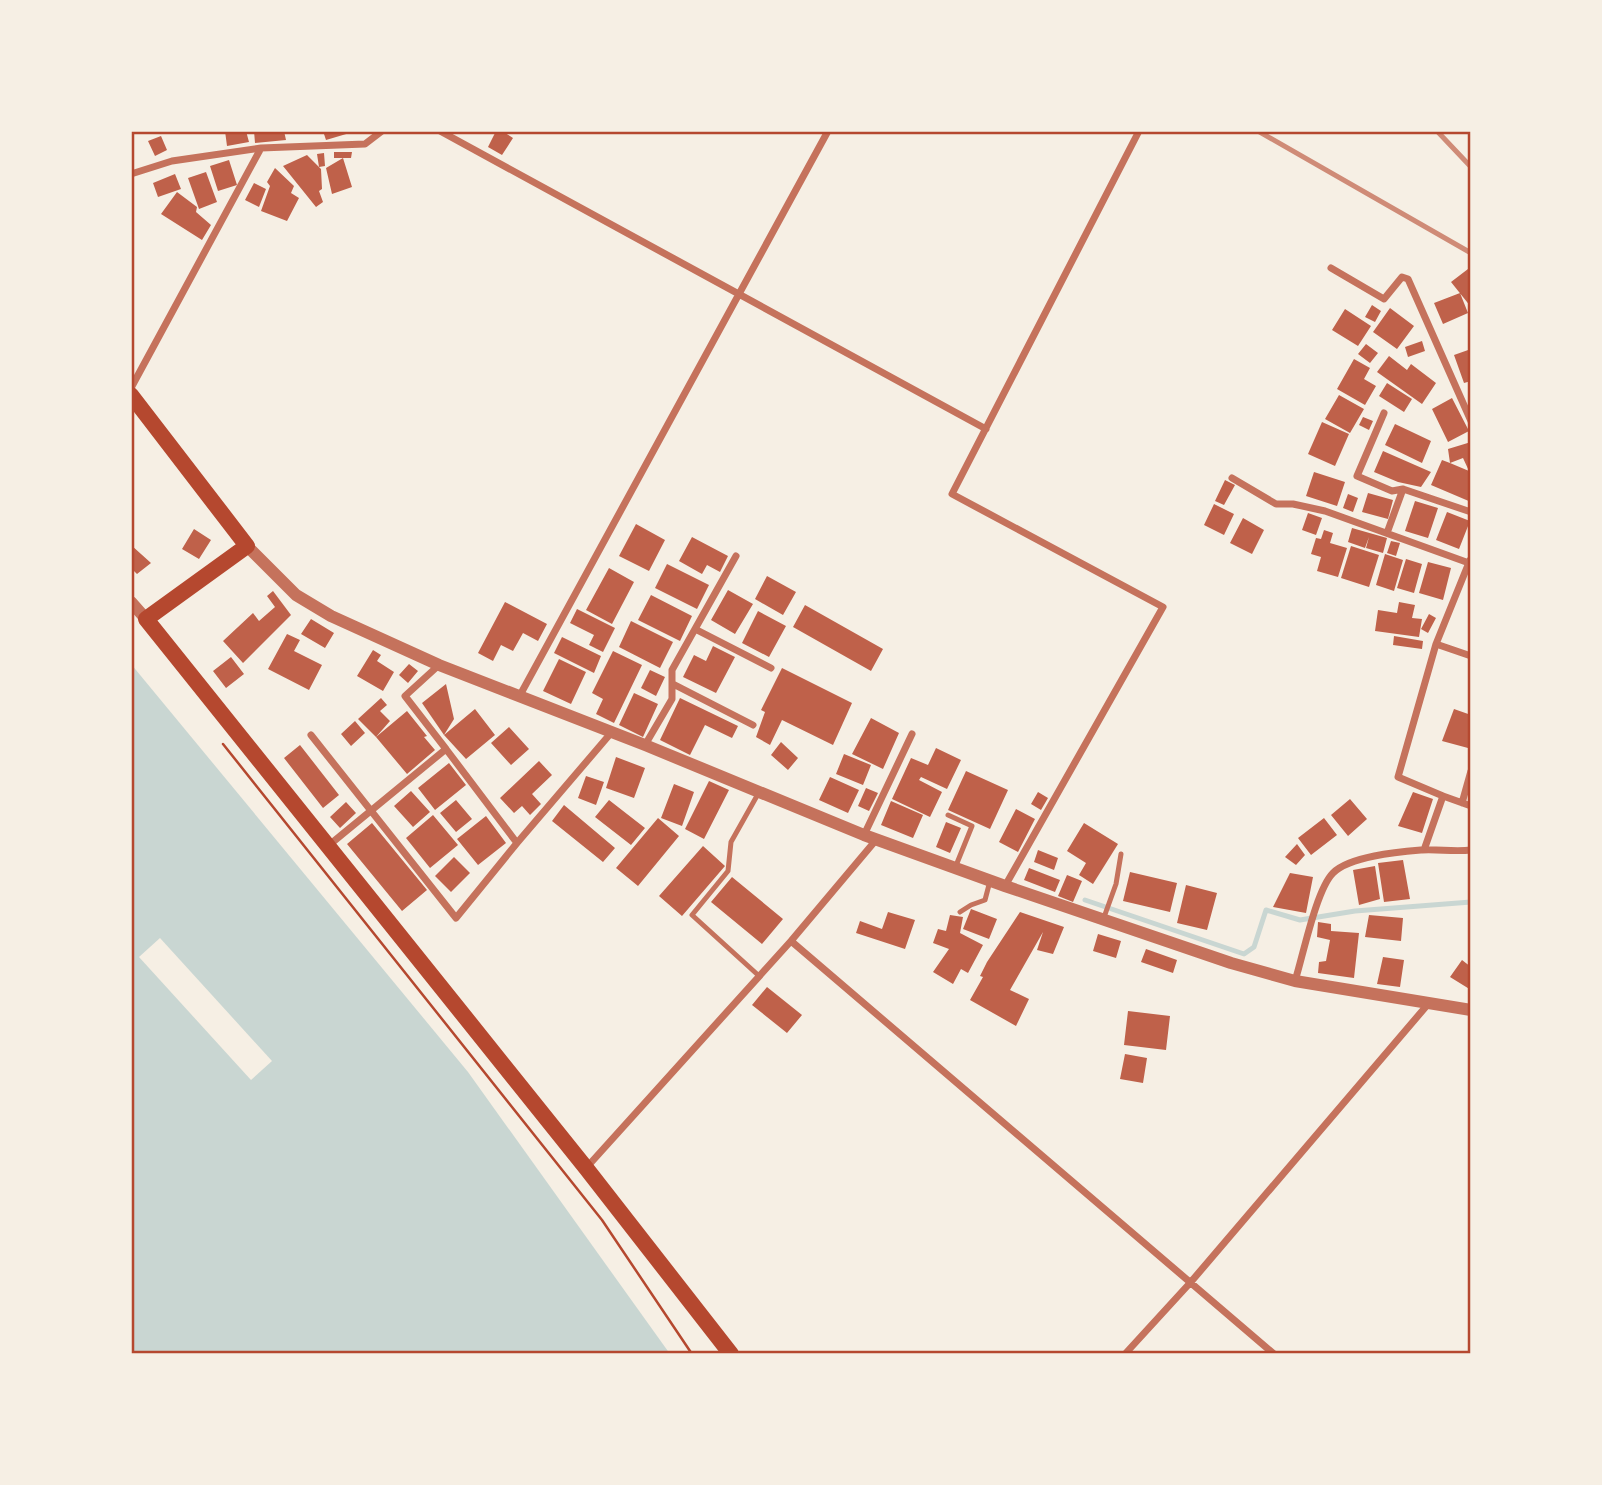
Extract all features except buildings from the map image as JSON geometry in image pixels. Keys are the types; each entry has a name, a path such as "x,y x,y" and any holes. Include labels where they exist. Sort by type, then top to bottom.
{"main road":[{"path":"131,395 247,546 146,619 586,1168 731,1354"}],"street":[{"path":"131,174 172,162 261,148 365,144 382,131"},
{"path":"440,131 986,429"},
{"path":"519,697 828,131"},
{"path":"1005,887 1163,607 952,494 1139,131"},
{"path":"131,388 261,148"},
{"path":"1331,268 1384,299 1402,277 1408,279 1471,421"},
{"path":"1462,400 1471,396"},
{"path":"1384,413 1357,476 1392,491 1404,489 1471,512"},
{"path":"1232,478 1276,504 1293,504 1325,511 1470,561 1436,644 1398,777 1466,804 1471,771"},
{"path":"1387,533 1404,489"},
{"path":"247,546 296,595 331,616 439,665 870,837 1005,887 1231,963 1296,981 1471,1010"},
{"path":"645,745 672,699 671,670 736,556"},
{"path":"131,602 146,619"},
{"path":"695,629 771,668"},
{"path":"1436,644 1471,656"},
{"path":"439,665 405,696 517,843"},
{"path":"673,684 753,725"},
{"path":"311,735 456,918 611,733"},
{"path":"586,1168 791,941 870,837 912,734"},
{"path":"328,847 446,749"},
{"path":"1424,850 1443,796"},
{"path":"1296,981 1321,896 1333,873 1379,855 1424,850 1471,850"},
{"path":"791,941 1274,1354"},
{"path":"1125,1354 1190,1283 1429,1003"}],"lane":[{"path":"758,975 692,915 728,871 731,842 759,791"},
{"path":"948,815 972,825 955,868"},
{"path":"1103,920 1116,884 1122,854"},
{"path":"960,912 985,900 990,881"}],"path":[{"path":"223,743 602,1220 692,1354"}],"shaded area":[{"path":"131,664 468,1072 670,1354 131,1354"}],"pier":[{"path":"160,938 272,1061 251,1080 139,957"}],"waterway":[{"path":"1085,900 1244,954 1254,947 1266,910 1300,920 1355,911 1471,902"}],"railway":[{"path":"1258,131 1471,253"},
{"path":"1437,131 1471,167"}]}
